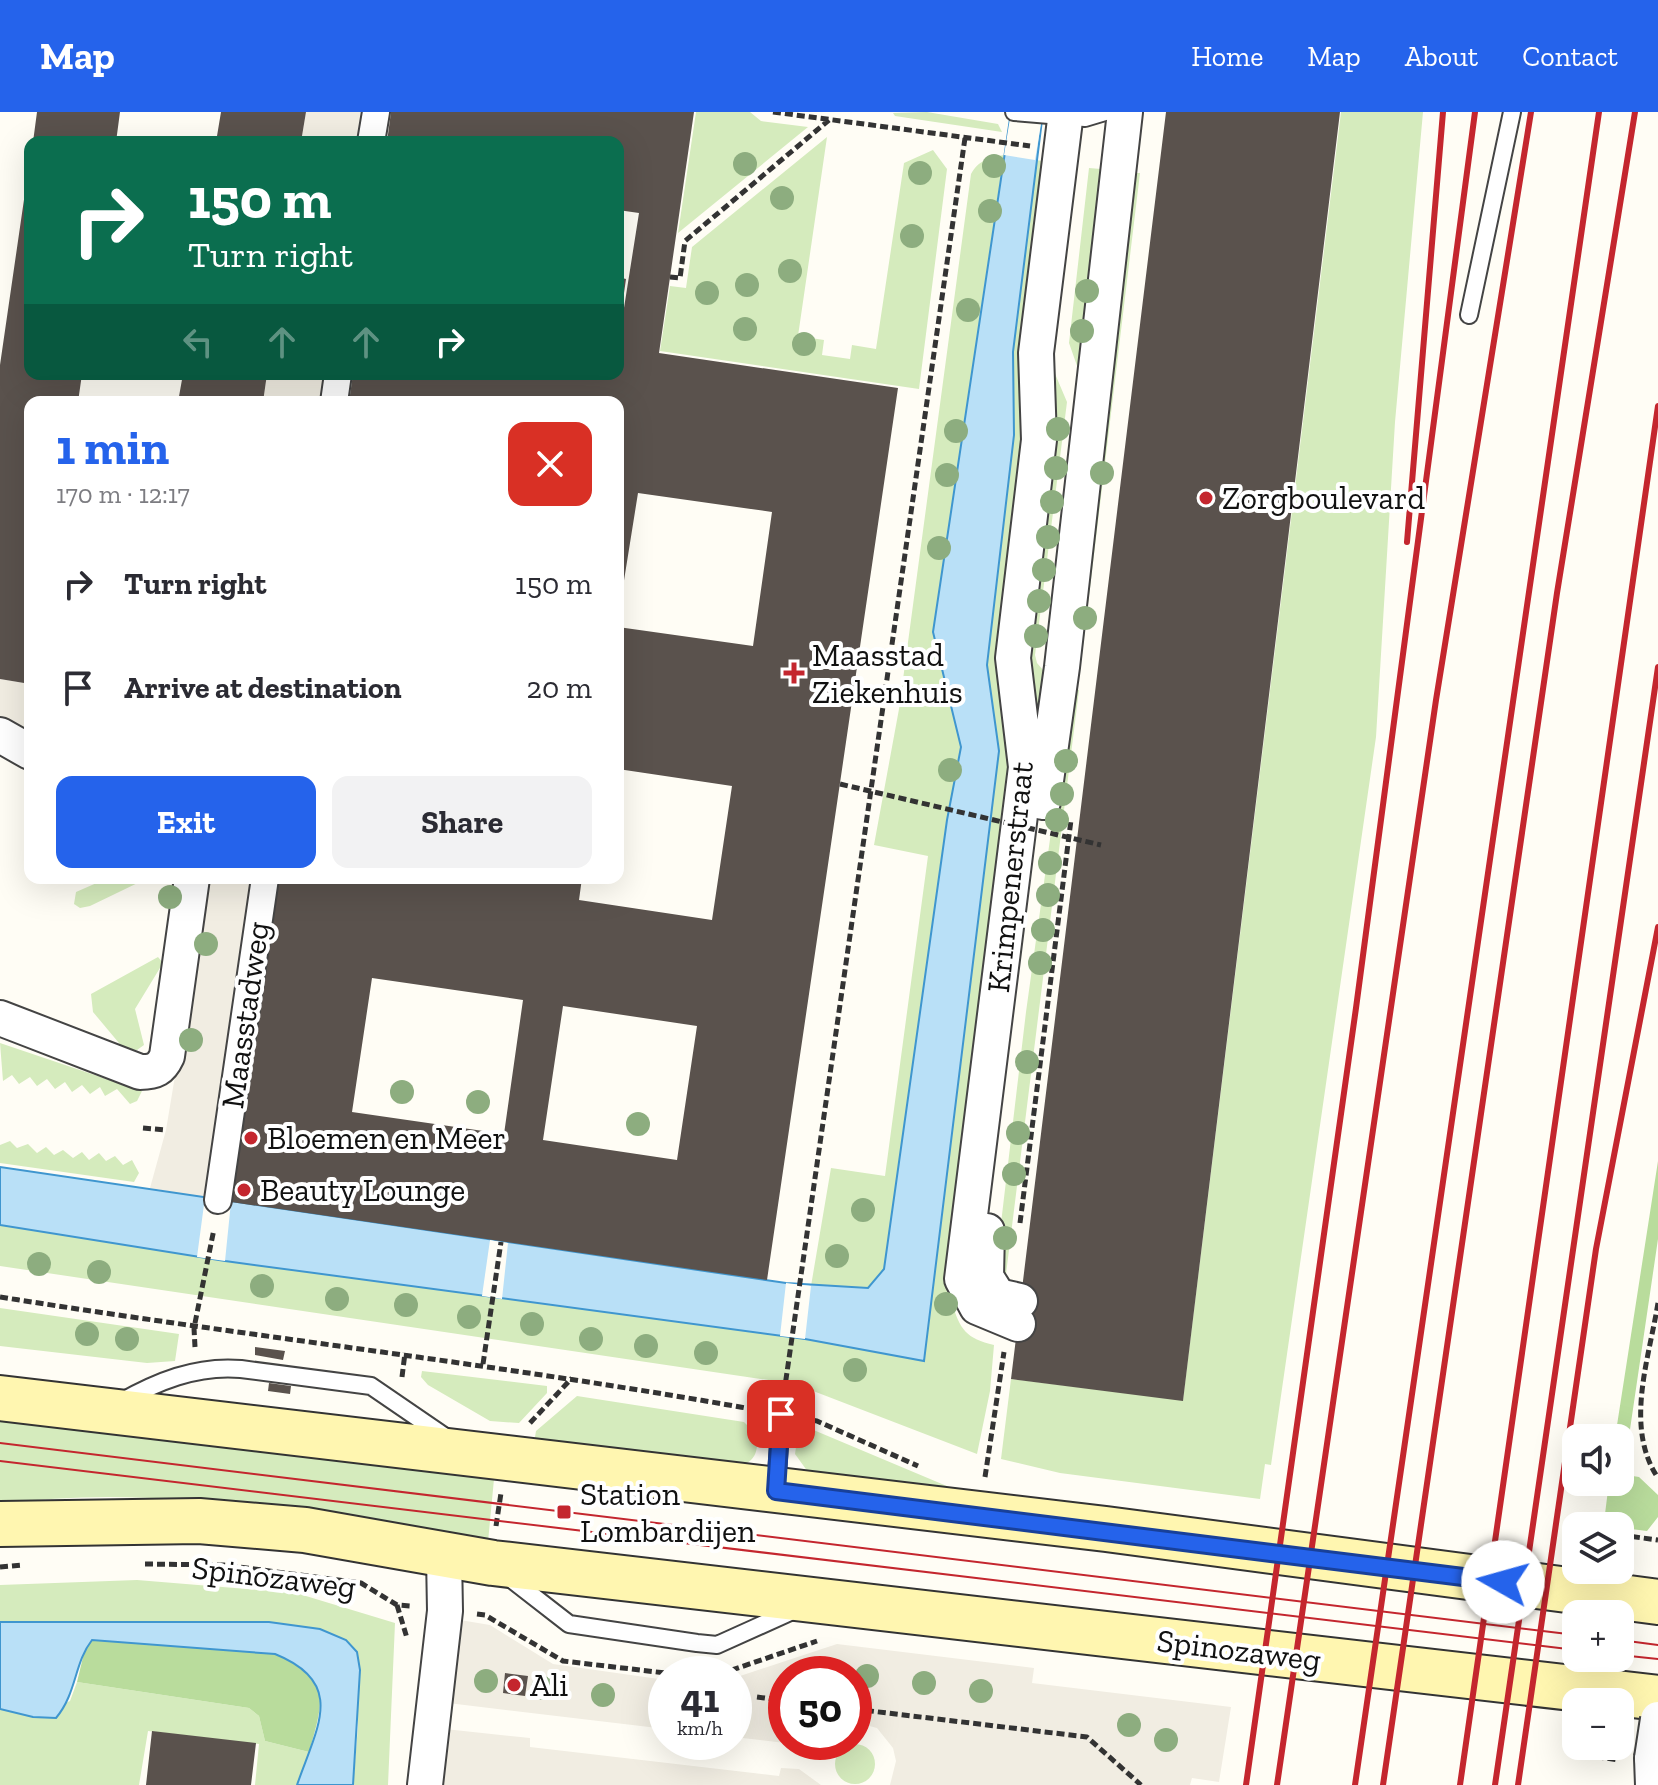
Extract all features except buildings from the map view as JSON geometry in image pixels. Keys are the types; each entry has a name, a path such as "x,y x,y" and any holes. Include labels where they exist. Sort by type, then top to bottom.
{"main road":[{"path":"0,1398 475,1457 1106,1529 1658,1602"},
{"name":"Spinozaweg","path":"0,1524 199,1521 305,1530 493,1563 1658,1698"}],"street":[{"path":"372,136 376,112"},
{"name":"Krimpenerstraat","path":"1058,115 1036,353 1039,440 1013,658 1026,767 962,1279 977,1307 1019,1312 993,1291 986,1277 984,1256 1062,667 1125,112"},
{"path":"0,735 24,749"},
{"path":"0,1018 140,1072 153,1072 162,1066 167,1056 191,884"},
{"name":"Maasstadweg","path":"218,1200 264,884"},
{"path":"425,1785 445,1611 444,1556"},
{"path":"1652,1772 1658,1719"}],"lane":[{"path":"1014,112 1085,118 1105,112"},
{"path":"1469,315 1512,112"},
{"path":"103,1412 158,1381 220,1367 241,1369 371,1386 475,1457"},
{"path":"776,1491 781,1414"},
{"path":"493,1563 569,1624 697,1643 717,1645 820,1599"}],"path":[{"path":"773,112 1037,147"},
{"path":"670,277 680,278 685,241 830,119"},
{"path":"781,1414 965,138"},
{"path":"840,784 1101,845"},
{"path":"143,1128 166,1130"},
{"path":"483,1364 501,1242"},
{"path":"192,1347 209,1258"},
{"path":"1658,1303 1640,1420 1642,1450 1658,1478"},
{"path":"405,1353 402,1378 414,1386"},
{"path":"1634,1537 1658,1540"},
{"name":"Spinozaweg","path":"133,1564 224,1565 361,1583 397,1605 485,1615 563,1661 648,1671"},
{"path":"0,1567 29,1565"},
{"path":"757,1697 768,1699"},
{"path":"872,1711 1087,1737 1141,1785"}],"green space":[{"path":"696,112 750,112 761,121 808,127 678,233"},
{"path":"927,112 998,124 1002,132 895,116 893,113"},
{"path":"1341,112 1423,112 1395,422 1376,737 1271,1465 1265,1464 1260,1499 1060,1473 1001,1459 1011,1379 1183,1400"},
{"path":"827,137 798,336 824,340 822,355 850,359 852,345 876,349 904,163 933,150 947,169 919,389 660,351 670,286 686,288 692,247"},
{"path":"1004,155 933,632 961,747 947,820 884,1269 868,1288 811,1286 831,1168 885,1176 928,856 874,845 899,709 971,174 984,160"},
{"path":"1035,160 1043,161 1017,769 952,1302 961,1326 977,1340 994,1345 990,1391 977,1454 795,1384 0,1266 0,1225 225,1261 805,1339 924,1361 999,751 987,665 1014,435 1013,352"},
{"path":"1089,168 1113,170 1082,380 1069,343"},
{"path":"1133,173 1140,173 1082,654 1074,650"},
{"path":"1053,369 1067,402 1035,655 1037,663 1049,677 1039,757 1025,685"},
{"path":"1071,688 1079,690 1005,1282 995,1274 1026,1012"},
{"path":"94,884 136,884 80,908 74,904 76,892"},
{"path":"158,957 163,963 135,1009 144,1045 137,1050 124,1049 93,1012 91,994"},
{"path":"0,1043 142,1091 137,1101 130,1104 117,1089 105,1096 100,1087 90,1094 82,1085 72,1092 65,1082 55,1089 47,1079 37,1086 30,1077 19,1084 12,1075 3,1081"},
{"path":"10,1141 17,1148 28,1144 37,1153 46,1147 54,1155 63,1150 73,1158 82,1152 89,1160 99,1153 106,1161 115,1156 123,1165 132,1160 139,1173 134,1182 0,1163 0,1145"},
{"path":"1658,1161 1658,1239 1631,1424 1617,1424"},
{"path":"0,1308 179,1334 175,1361 147,1363 0,1346"},
{"path":"422,1371 547,1386 547,1393 519,1423 490,1421 428,1385 421,1377"},
{"path":"577,1396 744,1422 757,1435 756,1451 750,1461 740,1466 534,1443 536,1431"},
{"path":"0,1416 494,1479 488,1542 306,1513 184,1500 61,1498 0,1504"},
{"path":"799,1426 961,1492 808,1472 795,1454"},
{"path":"1634,1476 1639,1477 1658,1495 1658,1517 1647,1531 1634,1529 1634,1512 1605,1512 1607,1496 1634,1496"},
{"path":"137,1580 296,1593 395,1623 388,1785 353,1785 358,1727 357,1652 346,1640 321,1629 269,1622 0,1622 0,1585"},
{"path":"92,1640 275,1654 293,1663 315,1681 319,1692 318,1718 309,1752 265,1741 259,1716 249,1708 77,1682 85,1649"},
{"path":"77,1682 249,1708 259,1716 265,1741 309,1752 297,1785 255,1785 259,1744 148,1731 139,1785 0,1785 0,1709 33,1717 70,1701"},
{"path":"873,1757 875,1764 869,1778 855,1784 841,1778 835,1764 836,1760 872,1760"}],"shaded area":[{"path":"306,112 391,112 388,136 302,136"},
{"path":"266,380 352,380 350,396 264,396"},
{"path":"0,679 24,683 24,732 0,719"},
{"path":"207,884 278,884 231,1202 150,1188 166,1130"},
{"path":"460,1620 490,1625 553,1664 648,1677 648,1727 448,1703"},
{"path":"837,1644 1034,1668 1032,1683 1231,1707 1219,1782 1192,1778 1190,1785 890,1785 896,1761 893,1748 877,1728 872,1727 872,1656 801,1656"},
{"path":"768,1667 768,1741 752,1739 752,1672"},
{"path":"445,1729 530,1738 530,1747 779,1776 781,1768 799,1769 821,1785 438,1785"}],"water":[{"path":"1011,112 1043,112 1013,352 1014,435 987,665 999,751 924,1361 805,1339 225,1261 0,1225 0,1167 786,1283 868,1288 884,1269 947,820 961,747 933,632"},
{"path":"0,1622 269,1622 320,1629 346,1640 357,1652 360,1670 353,1785 297,1785 318,1726 319,1693 312,1679 275,1654 92,1640 68,1698 56,1718 33,1717 0,1709"}],"pier":[{"path":"1011,112 1043,112 1035,160 1004,155"},
{"path":"205,1197 231,1202 225,1261 197,1257"},
{"path":"490,1240 508,1243 502,1299 482,1296"},
{"path":"786,1283 811,1286 805,1339 780,1336"}],"tram line":[{"path":"0,1443 1562,1633"},
{"path":"0,1461 1562,1648"},
{"path":"1634,1642 1658,1645"},
{"path":"1634,1656 1658,1659"}],"railway":[{"path":"1407,542 1443,112"},
{"path":"1246,1785 1356,1008 1475,112"},
{"path":"1277,1785 1436,700 1531,112"},
{"path":"1355,1785 1599,112"},
{"path":"1383,1785 1557,593 1635,112"},
{"path":"1460,1785 1658,406"},
{"path":"1495,1785 1658,667"},
{"path":"1518,1785 1596,1249 1658,927"}],"place":[{"name":"Zorgboulevard","path":"1206,498"},
{"name":"Maasstad Ziekenhuis","path":"794,673"},
{"name":"Bloemen en Meer","path":"251,1138"},
{"name":"Beauty Lounge","path":"244,1190"},
{"name":"Station Lombardijen","path":"564,1512"},
{"name":"Ali","path":"514,1685"}],"route":[{"path":"781,1414 776,1491 1106,1529 1503,1582"}]}
